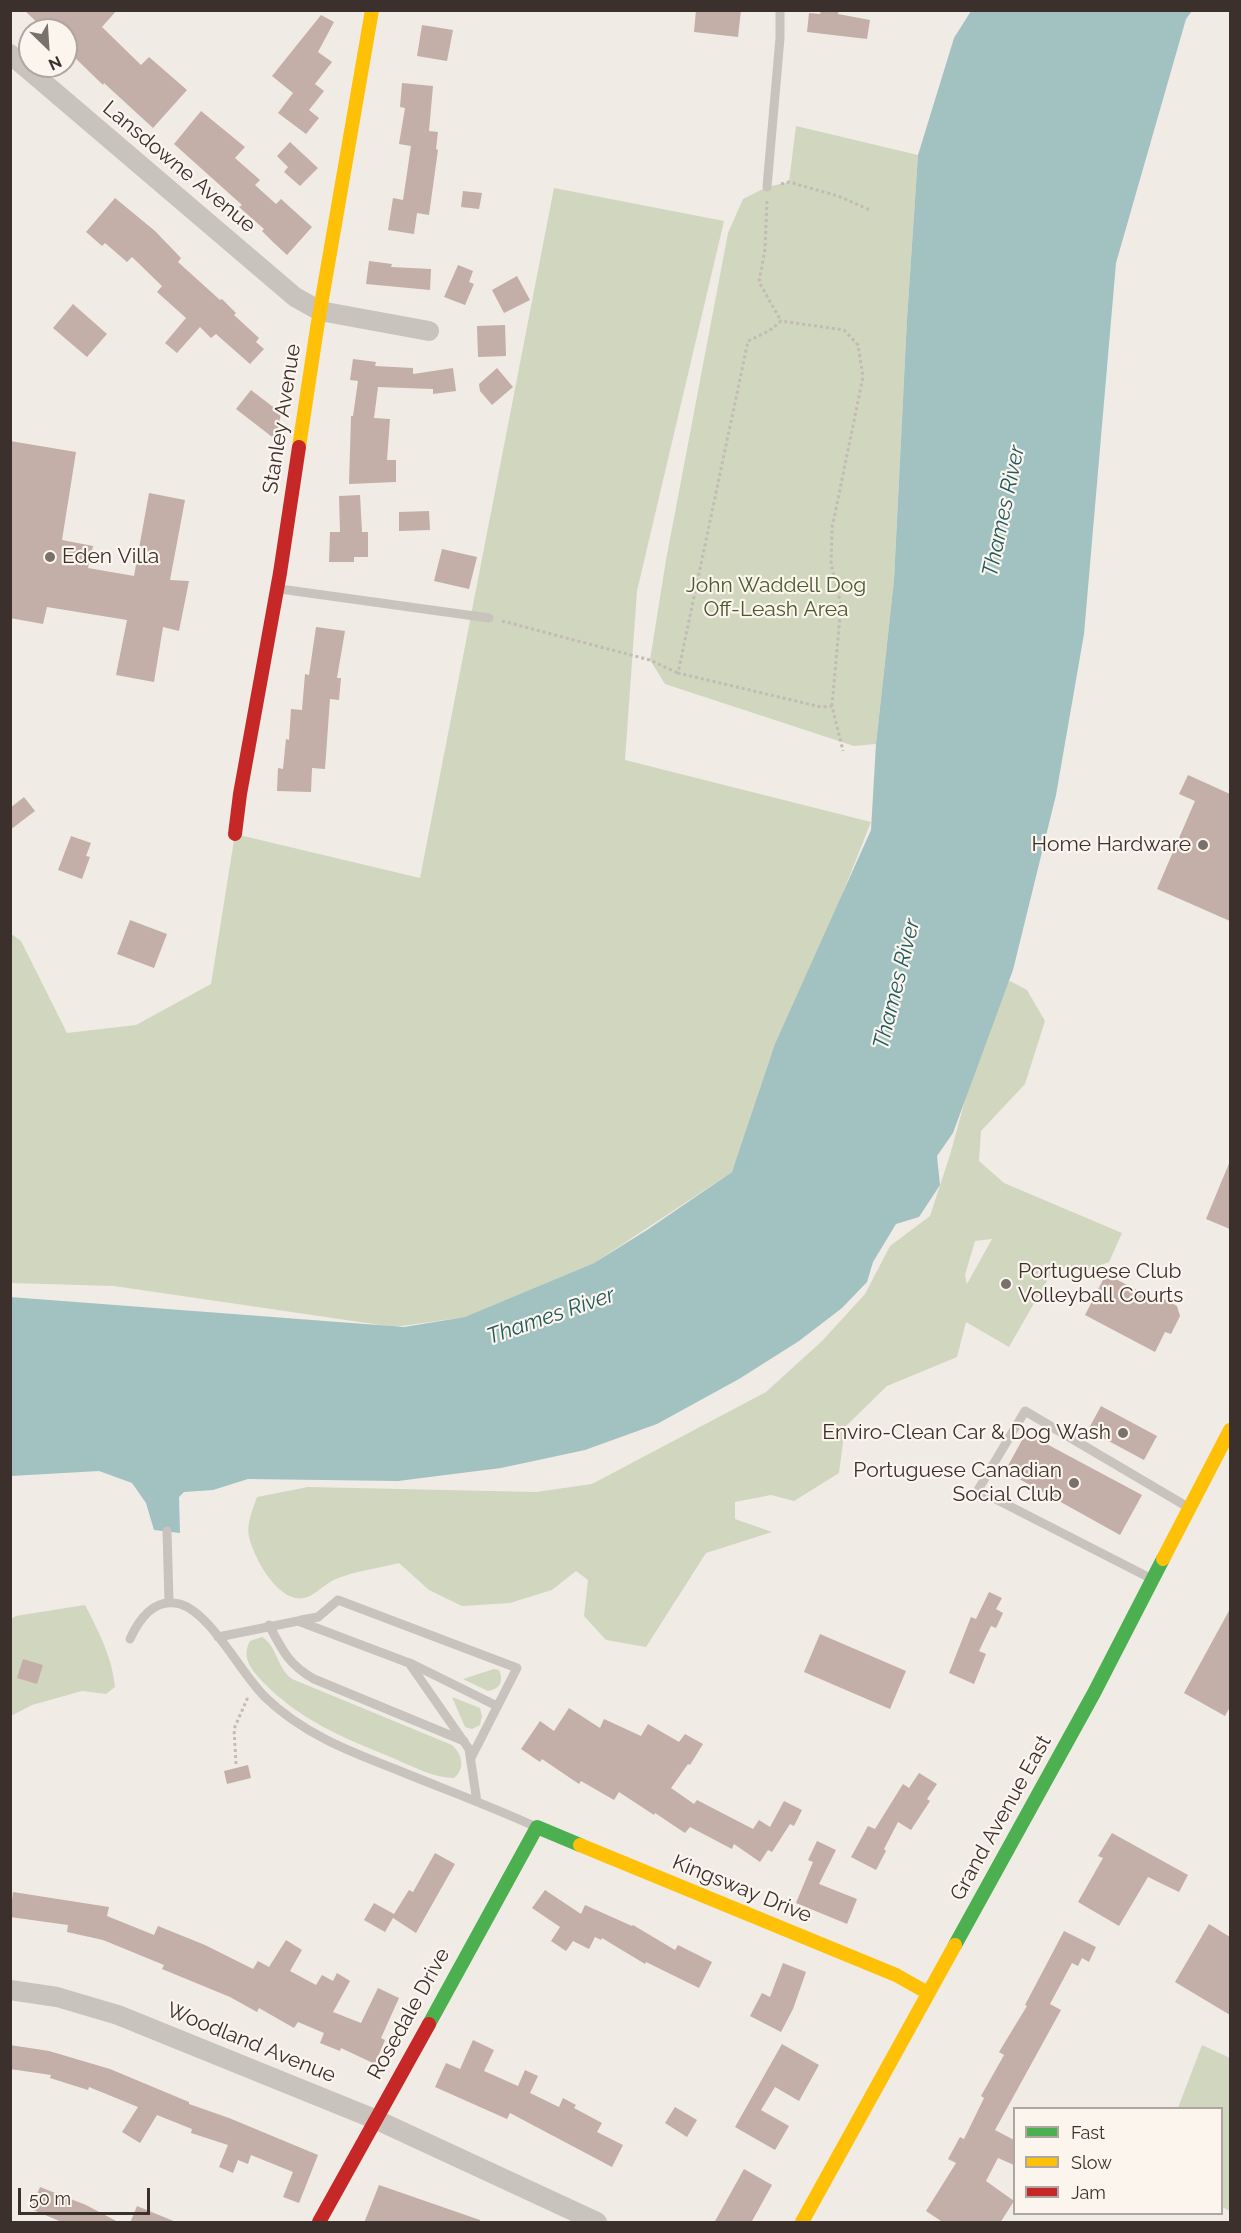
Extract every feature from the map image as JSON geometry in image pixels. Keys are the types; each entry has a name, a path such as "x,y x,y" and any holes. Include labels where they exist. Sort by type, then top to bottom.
{"street":[{"name":"Stanley Avenue","path":"235,834 240,794 277,588 320,311 372,10"},
{"name":"Lansdowne Avenue","path":"10,54 295,297 320,311 429,331"},
{"name":"Grand Avenue East","path":"802,2223 1094,1693 1189,1507 1224,1453 1230,1430"},
{"name":"Kingsway Drive","path":"537,1827 896,1975 928,1993"},
{"name":"Rosedale Drive","path":"319,2223 537,1827"},
{"name":"Woodland Avenue","path":"10,1990 57,1997 118,2015 377,2120 597,2223"}],"lane":[{"path":"767,187 780,38 780,10"},
{"path":"277,588 489,618"},
{"path":"1152,1579 978,1490 1025,1411 1189,1507"},
{"path":"167,1531 169,1602"},
{"path":"218,1637 318,1617 338,1600 517,1668 471,1759"},
{"path":"130,1639 136,1624 156,1606 169,1602 182,1605 205,1621 254,1684 284,1714 323,1739 537,1827"},
{"path":"298,1621 410,1663 497,1706"},
{"path":"269,1625 290,1662 301,1672 464,1741"},
{"path":"410,1663 470,1749 477,1802"}],"path":[{"path":"781,321 759,282 768,215 767,187 789,182 838,196 870,210"},
{"path":"678,673 748,341 781,321 844,330 858,345 863,377 832,528 831,564 841,605 832,706 843,751"},
{"path":"489,618 650,660 678,673 820,707 832,706"},
{"path":"236,1764 234,1729 254,1684"}],"green space":[{"name":"John Waddell Dog Off-Leash Area","path":"796,126 918,155 894,580 876,744 854,746 665,684 650,660 666,560 728,233 743,199 767,187 789,182"},
{"path":"554,188 724,221 637,591 625,760 871,822 732,1172 594,1263 466,1317 394,1327 114,1286 11,1283 10,933 21,941 67,1033 136,1025 211,984 235,834 420,878"},
{"path":"1010,981 1027,990 1045,1021 1025,1084 981,1131 979,1161 1004,1183 1122,1233 1109,1262 1083,1272 1056,1265 1009,1347 966,1322 957,1357 887,1386 845,1427 839,1473 794,1501 771,1495 735,1502 735,1519 772,1532 706,1553 646,1647 606,1640 584,1616 588,1580 576,1571 552,1590 510,1603 462,1606 429,1590 399,1563 343,1576 304,1598 294,1598 276,1586 262,1567 249,1537 249,1522 257,1497 308,1487 536,1492 592,1484 766,1392 822,1341 865,1294 890,1246 930,1216 950,1155 994,994","holes":["992,1239 967,1284 965,1275 975,1241"]},
{"path":"85,1605 108,1655 115,1687 106,1694 82,1691 32,1705 11,1716 11,1619 16,1616"},
{"path":"262,1637 271,1646 283,1669 292,1679 452,1745 460,1757 461,1766 458,1774 454,1778 423,1771 323,1727 291,1707 262,1681 248,1663 247,1647 250,1641"},
{"path":"494,1669 499,1670 501,1681 492,1690 488,1691 463,1679"},
{"path":"452,1697 480,1708 482,1716 480,1725 472,1729 465,1727"},
{"path":"1202,2045 1230,2058 1230,2211 1223,2208 1223,2107 1178,2107"}],"water":[{"name":"Thames River","path":"971,11 1192,11 1186,19 1116,263 1084,634 1056,795 1013,970 953,1133 937,1156 940,1185 919,1217 896,1224 873,1262 867,1282 842,1308 799,1341 739,1379 657,1424 585,1450 501,1468 398,1481 248,1479 213,1490 184,1492 179,1497 180,1533 154,1530 146,1503 132,1483 99,1471 11,1476 10,1297 404,1327 465,1317 594,1263 732,1172 775,1044 871,830 876,744 894,580 918,155 954,38"}],"building":[{"path":"24,10 117,10 102,27 141,65 149,57 187,90 153,128 78,61 78,18 32,18"},
{"path":"696,10 741,10 738,37 694,32"},
{"path":"821,10 839,10 838,14 870,20 867,39 807,32 809,13 820,14"},
{"path":"321,15 334,22 318,52 332,62 315,84 324,91 309,110 319,118 306,134 278,113 293,93 272,76"},
{"path":"422,25 453,30 447,61 417,56"},
{"path":"402,83 433,86 429,131 438,132 436,149 438,150 429,215 417,213 414,234 388,230 393,198 403,200 411,146 399,144 405,108 400,107"},
{"path":"201,111 245,147 235,158 260,180 255,185 276,204 281,199 312,227 287,255 262,231 264,229 239,207 242,205 174,144"},
{"path":"290,142 318,168 300,186 284,172 288,167 277,156"},
{"path":"463,191 482,193 479,209 461,207"},
{"path":"115,198 155,231 181,258 178,262 220,300 222,299 236,313 234,315 259,338 256,342 264,349 250,364 216,334 211,338 200,327 177,353 165,343 186,318 157,292 162,286 132,257 127,262 105,243 102,246 86,232"},
{"path":"369,261 392,264 391,267 431,269 430,290 366,284"},
{"path":"458,265 473,271 469,282 474,284 465,305 444,297"},
{"path":"517,276 530,300 504,313 492,290"},
{"path":"73,304 107,334 87,357 53,328"},
{"path":"505,325 506,356 478,357 477,326"},
{"path":"353,359 376,362 375,366 413,368 413,374 453,368 456,391 433,394 433,389 378,387 374,418 390,419 387,460 396,460 396,482 349,484 351,416 353,416 358,381 350,380"},
{"path":"497,368 513,387 492,405 480,391 479,384"},
{"path":"251,390 281,413 276,440 236,409"},
{"name":"Eden Villa","path":"10,441 76,452 62,540 93,546 88,568 134,576 149,493 185,500 170,580 189,581 179,631 163,627 154,682 116,675 127,620 47,607 43,624 10,618"},
{"path":"360,495 362,532 368,532 368,557 354,557 354,562 329,562 330,532 340,532 339,496"},
{"path":"429,511 430,530 399,531 399,512"},
{"path":"442,549 477,557 469,589 434,581"},
{"path":"316,627 345,631 337,678 341,678 339,700 330,699 325,769 312,768 311,792 277,791 278,768 283,769 286,739 289,740 291,709 302,710 305,674 309,675"},
{"name":"Home Hardware","path":"1188,775 1230,794 1230,921 1157,889 1195,801 1179,794"},
{"path":"24,797 35,811 10,830 10,808"},
{"path":"71,836 91,843 86,856 90,857 82,879 58,870"},
{"path":"130,920 167,934 154,968 117,954"},
{"path":"1230,1161 1230,1229 1206,1219"},
{"path":"1106,1274 1158,1301 1160,1297 1177,1306 1180,1316 1171,1334 1165,1332 1155,1352 1085,1315"},
{"name":"Enviro-Clean Car & Dog Wash","path":"1101,1406 1157,1436 1144,1460 1088,1430"},
{"name":"Portuguese Canadian Social Club","path":"1026,1433 1142,1495 1120,1535 1005,1471"},
{"path":"989,1592 1002,1598 996,1609 1003,1613 996,1628 991,1626 979,1651 986,1654 974,1684 949,1673 971,1617 976,1619"},
{"path":"1230,1609 1230,1707 1225,1716 1184,1693"},
{"path":"820,1634 906,1671 890,1709 804,1672"},
{"path":"23,1659 43,1665 37,1684 17,1678"},
{"path":"569,1708 600,1728 604,1719 641,1736 648,1724 679,1742 685,1734 703,1744 690,1765 688,1764 671,1788 694,1804 697,1800 753,1829 759,1820 770,1827 784,1801 802,1810 794,1826 790,1824 772,1852 768,1850 760,1862 734,1844 732,1849 690,1827 685,1833 619,1792 614,1800 581,1781 579,1784 542,1759 540,1762 521,1749 540,1721 554,1731"},
{"path":"248,1765 251,1778 227,1784 224,1771"},
{"path":"919,1773 937,1784 927,1799 930,1801 911,1830 898,1822 876,1870 851,1857 868,1826 875,1829 903,1784 909,1788"},
{"path":"1112,1833 1188,1875 1179,1892 1148,1877 1119,1926 1078,1902 1103,1858 1098,1856"},
{"path":"817,1841 836,1850 819,1884 857,1899 847,1924 796,1903 813,1862 808,1860"},
{"path":"435,1853 455,1864 416,1933 393,1918 385,1932 364,1920 374,1903 394,1914 409,1890 413,1892"},
{"path":"545,1890 581,1914 585,1905 633,1925 675,1950 678,1945 712,1962 699,1988 646,1962 645,1964 602,1938 601,1940 595,1937 589,1949 573,1941 566,1951 551,1941 560,1927 532,1908"},
{"path":"13,1892 109,1907 107,1916 154,1935 158,1926 205,1945 253,1969 258,1961 269,1967 286,1940 302,1950 290,1971 316,1985 322,1975 333,1981 337,1973 350,1981 333,2012 361,2023 378,1988 399,1998 381,2038 385,2040 375,2064 341,2048 340,2051 320,2043 324,2033 298,2022 294,2028 259,2008 257,2012 230,1997 162,1969 164,1965 103,1940 67,1932 68,1925 10,1917"},
{"path":"1209,1924 1230,1937 1230,2015 1175,1982"},
{"path":"1064,1931 1096,1947 1089,1962 1082,1958 1078,1966 1072,1963 1050,2004 1061,2010 995,2130 1013,2139 1013,2165 998,2158 986,2181 1013,2203 1000,2223 944,2223 926,2211 956,2163 948,2159 960,2137 964,2139 984,2098 981,2096 1004,2055 999,2052 1027,2006 1025,2005"},
{"path":"783,1963 806,1972 793,2009 781,2032 750,2016 762,1993 770,1997"},
{"path":"473,2040 494,2050 484,2071 518,2086 525,2070 538,2076 530,2093 559,2107 563,2098 576,2105 574,2108 602,2123 597,2132 623,2145 612,2167 510,2113 507,2119 435,2087 446,2063 460,2069"},
{"path":"782,2044 819,2065 799,2101 775,2087 761,2110 789,2126 775,2150 735,2127"},
{"path":"10,2045 49,2051 110,2069 189,2102 189,2104 318,2155 299,2203 283,2197 293,2172 251,2155 248,2164 238,2160 233,2173 219,2167 228,2145 191,2133 192,2129 157,2115 140,2143 122,2132 138,2107 89,2087 88,2090 50,2078 51,2075 10,2069"},
{"path":"675,2107 697,2120 687,2137 665,2123"},
{"path":"744,2169 772,2185 751,2223 714,2223"},
{"path":"379,2185 480,2220 480,2223 364,2223"},
{"path":"40,2187 86,2205 120,2223 64,2223 31,2209"},
{"path":"137,2206 176,2222 176,2223 130,2223"}],"traffic: fast":[{"path":"955,1945 1094,1693 1163,1559"},
{"path":"429,2024 537,1827 580,1845"}],"traffic: slow":[{"path":"299,447 317,328 372,10"},
{"path":"1163,1559 1230,1430"},
{"path":"580,1845 896,1975 928,1993"},
{"path":"802,2222 955,1945"}],"traffic: jam":[{"path":"235,834 240,794 280,573 299,447"},
{"path":"319,2222 429,2024"}],"place":[{"name":"Eden Villa","path":"50,557"},
{"name":"Home Hardware","path":"1203,845"},
{"name":"Portuguese Club Volleyball Courts","path":"1006,1284"},
{"name":"Enviro-Clean Car & Dog Wash","path":"1123,1433"},
{"name":"Portuguese Canadian Social Club","path":"1074,1483"}]}
